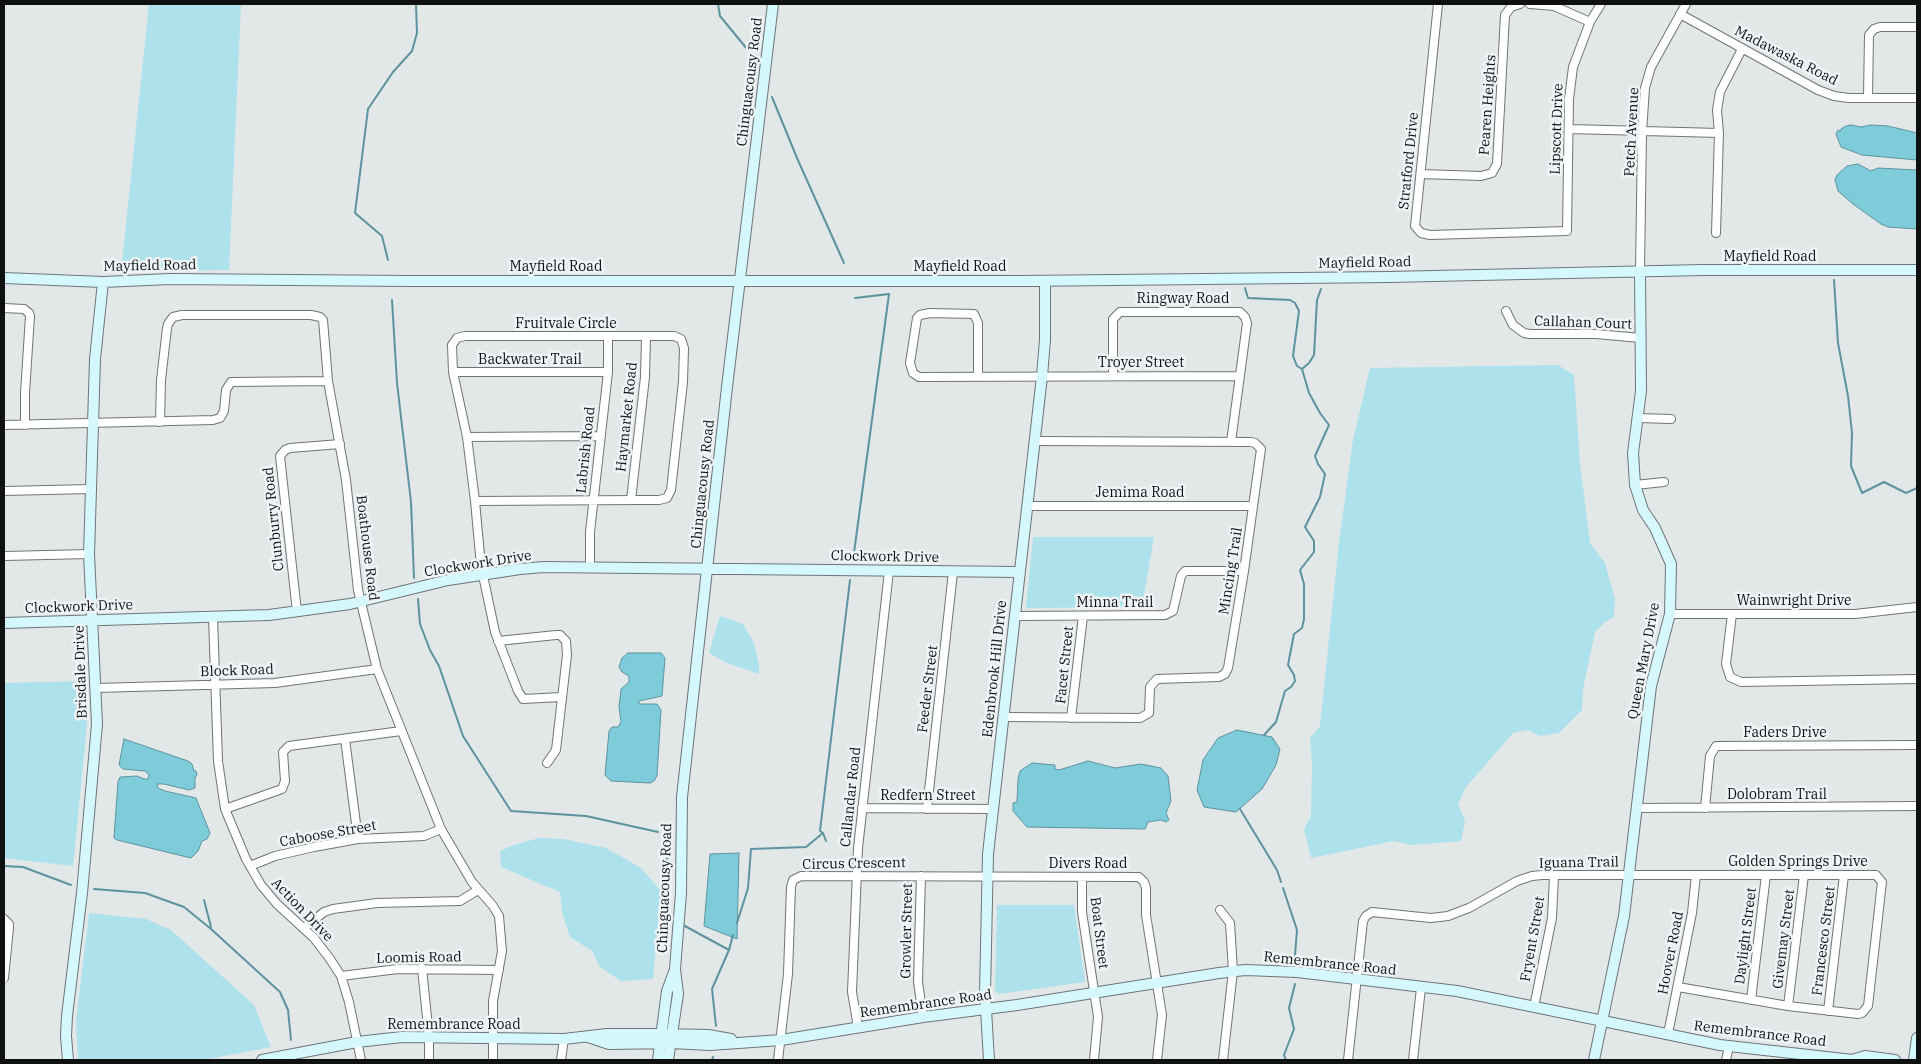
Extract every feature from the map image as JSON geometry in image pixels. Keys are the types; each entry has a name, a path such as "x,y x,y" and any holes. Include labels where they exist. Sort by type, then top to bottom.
{"street":[{"name":"Chinguacousy Road","path":"658,1060 666,1039 678,994 675,969 681,893 682,797 739,281 774,4"},
{"name":"Stratford Drive","path":"1438,4 1415,226 1421,233 1430,234 1567,231"},
{"name":"Pearen Heights","path":"1421,174 1481,176 1492,172 1497,164 1505,46 1505,15 1511,7 1520,4"},
{"path":"1530,4 1554,6 1590,22"},
{"name":"Lipscott Drive","path":"1567,231 1569,99 1573,67 1590,22 1601,4"},
{"name":"Petch Avenue","path":"1640,272 1642,132 1645,88 1651,67 1686,4"},
{"name":"Madawaska Road","path":"1680,14 1818,90 1834,96 1917,98"},
{"path":"1868,98 1869,34 1874,29 1880,27 1917,27"},
{"path":"1716,233 1717,110 1720,92 1742,49"},
{"path":"1570,129 1718,133"},
{"name":"Mayfield Road","path":"4,278 103,282 170,279 1045,281 1917,270"},
{"name":"Queen Mary Drive","path":"1594,1060 1624,916 1651,686 1670,614 1671,564 1655,528 1643,510 1635,485 1633,453 1641,391 1640,272"},
{"name":"Edenbrook Hill Drive","path":"989,1060 985,979 988,876 993,809 1042,376 1045,340 1045,281"},
{"name":"Brisdale Drive","path":"68,1060 67,1016 82,894 97,724 89,554 95,359 103,282"},
{"path":"4,308 24,309 30,316 25,424"},
{"name":"Ringway Road","path":"1113,376 1113,319 1115,316 1124,312 1179,311 1235,311 1243,314 1246,323 1232,442"},
{"name":"Callahan Court","path":"1506,311 1514,325 1524,333 1596,334 1641,338"},
{"name":"Troyer Street","path":"978,377 978,323 974,314 924,314 917,318 910,363 911,369 916,376 978,377 1240,376"},
{"name":"Boathouse Road","path":"160,422 167,328 171,320 178,315 311,315 320,317 325,325 328,381 346,480 360,602 378,669 441,829 458,860 478,890 493,906 499,916 502,951 493,1001 493,1060"},
{"name":"Labrish Road","path":"590,568 590,532 608,372 608,336"},
{"name":"Haymarket Road","path":"632,500 645,376 646,336"},
{"name":"Fruitvale Circle","path":"475,501 660,500 669,495 683,382 684,348 681,339 674,336 460,337 452,345 453,372 467,437 482,575 498,641 523,699 562,697"},
{"name":"Backwater Trail","path":"453,372 608,372"},
{"path":"4,425 213,420 220,418 224,411 227,386 235,381 328,381"},
{"path":"1638,418 1671,418"},
{"path":"467,437 601,436"},
{"name":"Mincing Trail","path":"1004,717 1145,717 1148,715 1150,708 1150,687 1158,679 1219,677 1225,674 1228,668 1244,571 1261,450 1256,443 1232,442 1035,442"},
{"name":"Clunburry Road","path":"297,612 280,456 285,450 290,448 340,444"},
{"path":"1635,485 1664,482"},
{"path":"4,491 91,489"},
{"name":"Jemima Road","path":"1027,506 1253,506"},
{"path":"4,556 89,554"},
{"name":"Clockwork Drive","path":"4,623 269,615 360,602 448,580 532,568 1020,572"},
{"name":"Callandar Road","path":"858,1027 852,992 857,876 862,808 889,571"},
{"name":"Minna Trail","path":"1015,616 1168,614 1174,608 1180,579 1185,571 1244,571"},
{"name":"Feeder Street","path":"927,809 954,572"},
{"name":"Wainwright Drive","path":"1670,614 1854,614 1917,607"},
{"path":"1732,614 1726,664 1730,677 1741,682 1917,679"},
{"name":"Facet Street","path":"1071,718 1083,616"},
{"name":"Action Drive","path":"213,617 218,761 226,809 250,866 270,896 324,949 341,976 349,1002 361,1060"},
{"path":"498,641 546,635 560,635 566,641 568,648 556,750 548,763"},
{"name":"Block Road","path":"96,688 280,682 378,669"},
{"path":"226,809 282,789 285,780 283,752 289,746 401,731"},
{"path":"344,739 358,839"},
{"name":"Faders Drive","path":"1705,808 1710,756 1716,746 1917,745"},
{"name":"Dolobram Trail","path":"1636,808 1917,806"},
{"name":"Redfern Street","path":"862,808 993,809"},
{"name":"Caboose Street","path":"250,866 275,856 298,850 358,839 424,836 441,829"},
{"name":"Golden Springs Drive","path":"1629,875 1878,876 1883,885 1868,1006 1866,1010 1858,1014 1788,1006 1678,987"},
{"name":"Iguana Trail","path":"1357,980 1364,921 1369,913 1376,911 1431,918 1448,916 1469,908 1520,879 1532,876 1629,875"},
{"name":"Daylight Street","path":"1751,1000 1766,875"},
{"name":"Givemay Street","path":"1788,1006 1804,875"},
{"name":"Francesco Street","path":"1828,1011 1844,875"},
{"name":"Circus Crescent","path":"781,1040 788,974 791,887 793,880 800,876 988,876"},
{"name":"Growler Street","path":"921,876 918,982 923,1017"},
{"name":"Divers Road","path":"988,876 1135,876 1144,882 1146,915 1162,1021 1157,1060"},
{"name":"Fryent Street","path":"1534,1007 1553,910 1554,876"},
{"name":"Hoover Road","path":"1668,1034 1692,913 1696,876"},
{"name":"Boat Street","path":"1082,877 1082,912 1098,1025 1094,1060"},
{"path":"304,928 324,912 333,909 377,903 460,901 478,890"},
{"path":"1220,910 1230,923 1233,971 1223,1060"},
{"path":"4,919 9,928 4,978"},
{"path":"422,968 429,1037 429,1060"},
{"name":"Loomis Road","path":"341,976 383,970 422,968 499,970"},
{"name":"Remembrance Road","path":"262,1060 357,1042 429,1037 564,1039 588,1037 609,1044 666,1039 710,1045 781,1040 1233,971 1297,972 1457,991 1729,1046 1853,1060 1865,1056 1895,1060"},
{"path":"1348,1060 1357,980"},
{"path":"1413,1060 1421,988"},
{"path":"1914,1060 1917,1038"},
{"path":"561,1060 564,1039"},
{"name":"Chinguacousy Road","path":"666,1039 668,1060"},
{"path":"778,1060 781,1040"},
{"path":"1726,1060 1729,1046"}],"shaded area":[{"path":"149,4 241,4 229,270 121,272"},
{"path":"1851,125 1861,127 1871,125 1888,126 1917,133 1917,160 1862,155 1841,147 1836,134 1838,130 1840,131 1842,128"},
{"path":"1858,164 1871,171 1878,168 1917,170 1917,229 1888,227 1881,224 1838,191 1835,180 1837,175 1847,166"},
{"path":"1558,365 1574,375 1580,464 1590,543 1605,563 1615,599 1614,617 1605,622 1595,632 1583,689 1582,710 1559,733 1540,736 1527,730 1513,733 1466,787 1458,804 1465,821 1461,841 1411,845 1394,841 1311,858 1304,829 1311,816 1312,764 1310,738 1320,726 1339,542 1353,440 1370,368"},
{"path":"1033,537 1154,537 1142,607 1026,608"},
{"path":"720,616 743,624 754,643 759,674 727,663 709,653"},
{"path":"628,653 661,653 665,658 662,696 639,701 639,704 657,704 661,710 657,776 650,783 611,781 605,775 609,731 612,727 618,727 621,722 619,707 621,689 629,682 629,676 622,672 619,667 622,658"},
{"path":"85,681 87,725 73,866 4,858 4,683"},
{"path":"1237,730 1272,737 1280,749 1276,765 1262,789 1236,812 1204,807 1197,790 1203,760 1218,738"},
{"path":"124,739 188,761 192,764 194,771 196,771 195,788 189,790 157,784 158,788 165,791 196,798 210,833 207,839 202,841 198,851 191,858 114,838 118,782 120,777 137,776 148,779 149,775 145,771 123,769 119,765"},
{"path":"1088,761 1115,768 1141,764 1161,768 1168,776 1171,801 1166,813 1169,820 1166,822 1161,820 1148,822 1145,829 1027,827 1013,811 1013,803 1017,802 1020,771 1032,763 1055,765 1055,769 1059,770"},
{"path":"539,838 563,839 606,848 641,868 661,891 653,979 621,981 600,967 592,951 570,937 562,912 560,892 501,867 500,851"},
{"path":"739,853 737,939 704,926 710,854"},
{"path":"997,905 1074,905 1085,982 999,994 995,991"},
{"path":"89,913 146,919 171,930 254,1005 271,1047 203,1060 78,1060 76,1021"}],"waterway":[{"path":"388,260 382,236 355,213 368,109 393,72 412,51 417,33 416,4"},
{"path":"718,4 720,16 756,60"},
{"path":"772,97 844,263"},
{"path":"1834,280 1838,343 1848,396 1852,433 1851,466 1862,493 1884,482 1906,493 1917,488"},
{"path":"1245,288 1248,298 1290,300 1295,303 1299,311 1293,356 1297,366 1302,369"},
{"path":"1264,735 1276,722 1285,691 1295,681 1288,665 1294,634 1302,628 1304,619 1304,584 1300,570 1314,552 1314,541 1305,527 1320,497 1325,474 1315,456 1329,425 1309,393 1302,369 1314,355 1317,300 1321,289"},
{"path":"853,560 889,294 855,298"},
{"path":"392,300 397,383 411,502 414,578"},
{"path":"826,841 823,833 820,831 850,580"},
{"path":"418,599 420,624 430,650 439,666 463,736 511,811 586,816 658,832"},
{"path":"1240,809 1277,870 1281,882"},
{"path":"737,923 748,888 751,849 806,847 823,833"},
{"path":"663,910 669,834"},
{"path":"4,866 23,867 71,885"},
{"path":"1283,888 1297,930 1295,955"},
{"path":"94,889 145,893 184,907 280,992 288,1010 291,1040"},
{"path":"204,900 211,927"},
{"path":"683,925 729,950"},
{"path":"716,1026 712,989 729,950 733,935"},
{"path":"1286,1060 1284,1055 1294,1029 1289,1008 1295,984"}]}
